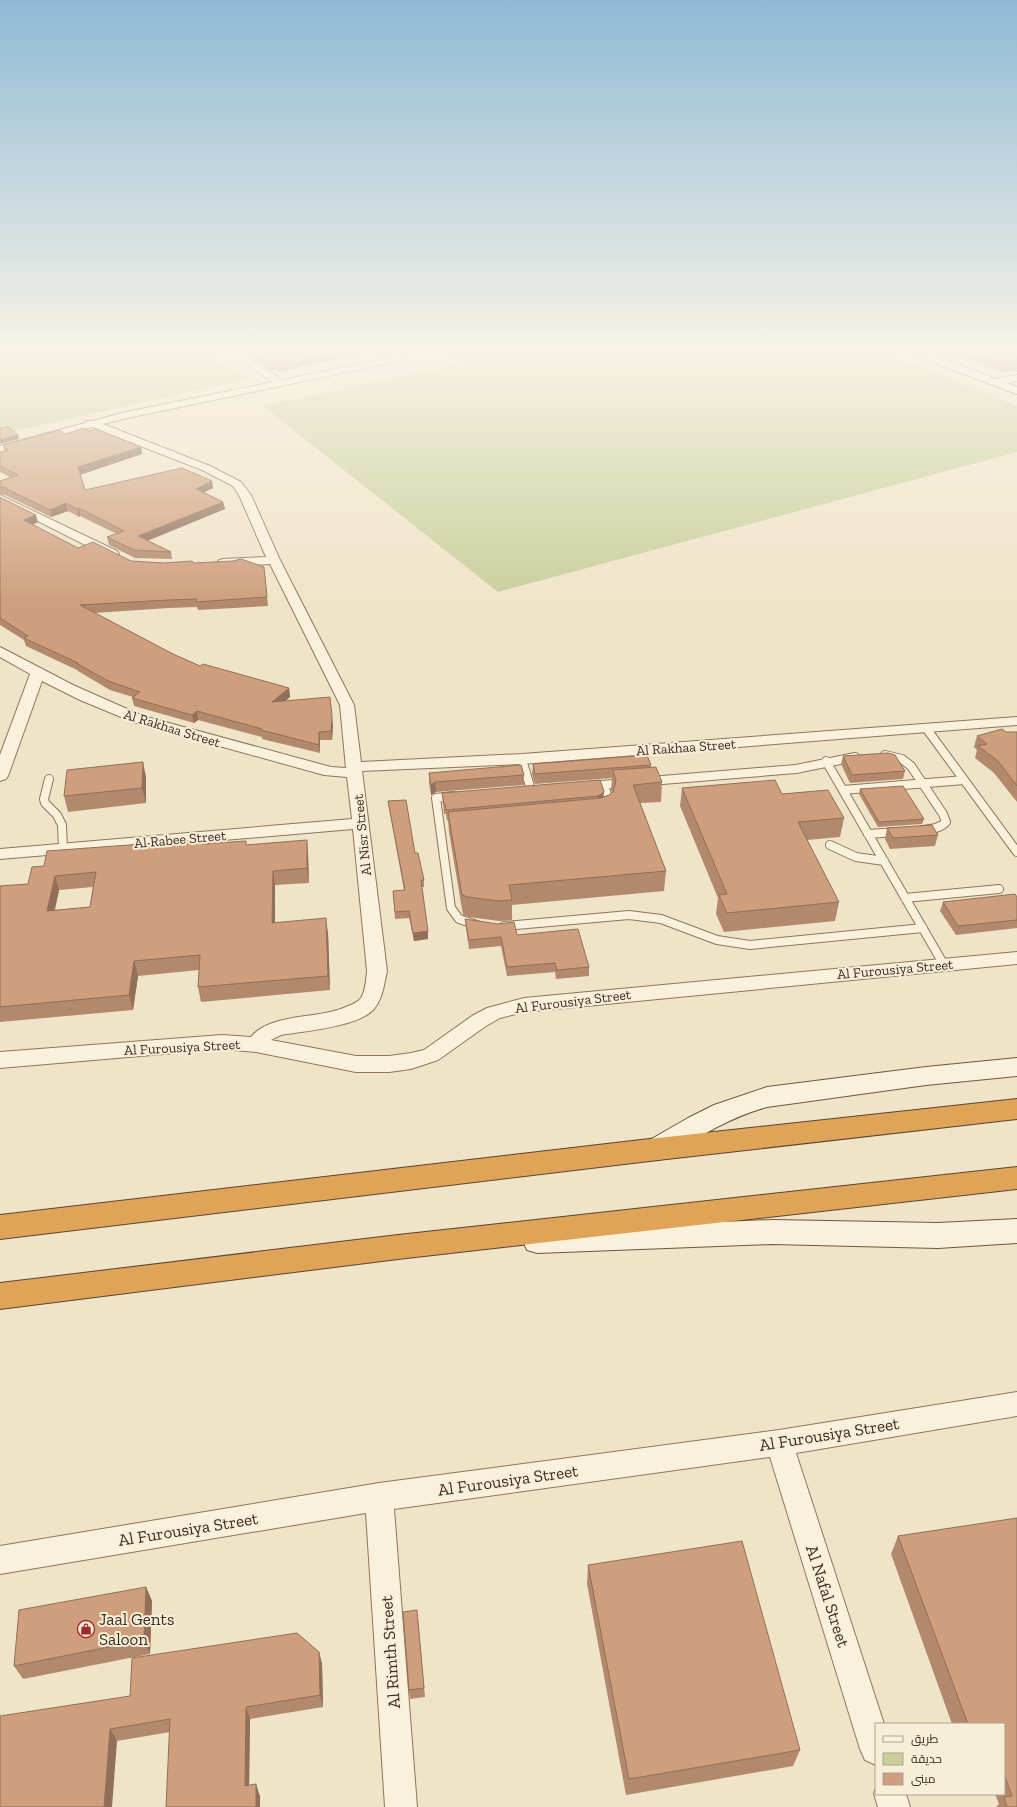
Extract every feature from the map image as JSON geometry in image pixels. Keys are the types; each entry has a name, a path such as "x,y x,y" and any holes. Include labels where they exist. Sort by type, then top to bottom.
{"highway":[{"path":"0,1227 658,1149 1017,1109"},
{"path":"0,1296 398,1247 1017,1178"}],"street":[{"path":"0,449 44,436"},
{"name":"Al Nisr Street","path":"124,436 206,468 237,484 245,495 274,560 347,705 377,971 372,993 367,1004 352,1014 330,1021 276,1029 263,1036 256,1045"},
{"path":"0,498 126,560"},
{"path":"212,563 274,560"},
{"name":"Al Rakhaa Street","path":"0,651 37,674 113,710 138,719 330,772 409,763 522,759 1017,721"},
{"path":"0,776 37,674"},
{"name":"Al Rabee Street","path":"0,854 360,823"},
{"name":"Al Furousiya Street","path":"0,1060 222,1042 256,1045 345,1063 373,1065 389,1064 411,1061 431,1055 449,1044 479,1021 494,1014 524,1005 1017,958"},
{"path":"658,1149 717,1113 741,1103 767,1097 911,1078 1017,1067"},
{"path":"398,1247 764,1232 862,1232 933,1236 1013,1233"},
{"name":"Al Furousiya Street","path":"0,1560 379,1497 779,1443 1017,1404"},
{"name":"Al Nafal Street","path":"779,1443 875,1746"},
{"name":"Al Rimth Street","path":"379,1497 401,1807"},
{"path":"890,1795 894,1807"}],"lane":[{"path":"926,728 1017,852"},
{"path":"582,786 796,770 826,761 869,756 888,755 907,762 943,814 946,822 944,825 936,829 868,834"},
{"path":"522,759 531,790"},
{"path":"826,761 944,965"},
{"path":"49,779 44,799 47,805 57,815 62,824 62,849"},
{"path":"843,790 964,780"},
{"path":"599,812 606,809 609,801 604,785"},
{"path":"460,796 436,798 444,827 451,908 459,919 467,923 489,926 629,915 645,916 661,919 717,940 750,945 923,928"},
{"path":"830,845 846,854 856,857 884,860"},
{"path":"906,898 999,889"}],"green space":[{"path":"301,436 1017,436 1017,452 498,592"}],"building":[{"path":"0,436 13,436 0,440"},
{"path":"35,436 114,436 141,447 78,467 85,490 182,468 212,481 196,489 223,502 138,536 171,552 134,550 107,537 124,531 79,508 77,509 66,503 50,510 3,487 0,487 0,481 18,475 0,466 0,452 8,450 3,445"},
{"path":"0,497 36,515 24,520 78,548 93,542 131,561 164,563 192,561 194,563 233,561 241,559 264,567 267,597 196,602 197,599 80,605 173,654 200,666 203,664 289,688 272,702 330,697 332,716 331,731 319,732 319,745 197,711 192,715 132,698 140,692 108,681 76,663 78,663 24,638 28,636 0,618"},
{"path":"1002,729 1006,732 1017,732 1017,786 998,761 978,746 987,744 977,736"},
{"path":"888,753 895,755 905,771 852,775 843,756"},
{"path":"647,755 651,765 535,774 533,764"},
{"path":"143,762 142,788 64,796 67,770"},
{"path":"521,765 524,775 435,782 431,785 429,773"},
{"path":"656,767 662,782 633,785 666,871 509,885 512,900 499,901 462,895 448,812 601,798 613,792 616,781 613,770"},
{"path":"600,780 604,791 598,796 446,810 442,793"},
{"path":"775,780 782,794 828,790 844,818 798,822 839,902 727,913 719,895 727,894 682,788"},
{"path":"903,786 924,819 879,822 860,789"},
{"path":"406,800 415,853 418,853 424,880 421,880 428,931 413,933 409,911 395,912 393,891 405,890 388,801"},
{"path":"932,825 938,835 893,838 887,828"},
{"path":"202,840 202,844 246,841 246,845 307,840 307,868 273,871 272,923 326,918 328,976 198,987 200,955 134,961 129,995 0,1007 0,886 28,884 32,867 44,866 47,851","holes":["96,872 90,907 47,911 55,876"]},
{"path":"1015,894 1017,897 1017,920 958,926 943,902"},
{"path":"465,919 498,924 514,922 517,935 578,929 589,967 557,970 555,963 507,967 501,937 469,940"},
{"path":"1017,1518 1017,1807 1007,1807 1004,1797 1012,1796 1005,1777 1005,1723 968,1723 898,1536"},
{"path":"742,1541 800,1750 629,1779 588,1565"},
{"path":"146,1587 144,1640 14,1666 19,1610"},
{"path":"417,1610 424,1688 409,1690 403,1612"},
{"path":"297,1633 319,1652 320,1695 246,1707 245,1786 256,1784 256,1807 166,1807 170,1719 110,1729 104,1807 0,1807 0,1716 130,1696 132,1658"}],"place":[{"name":"Jaal Gents Saloon","path":"86,1629"}]}
